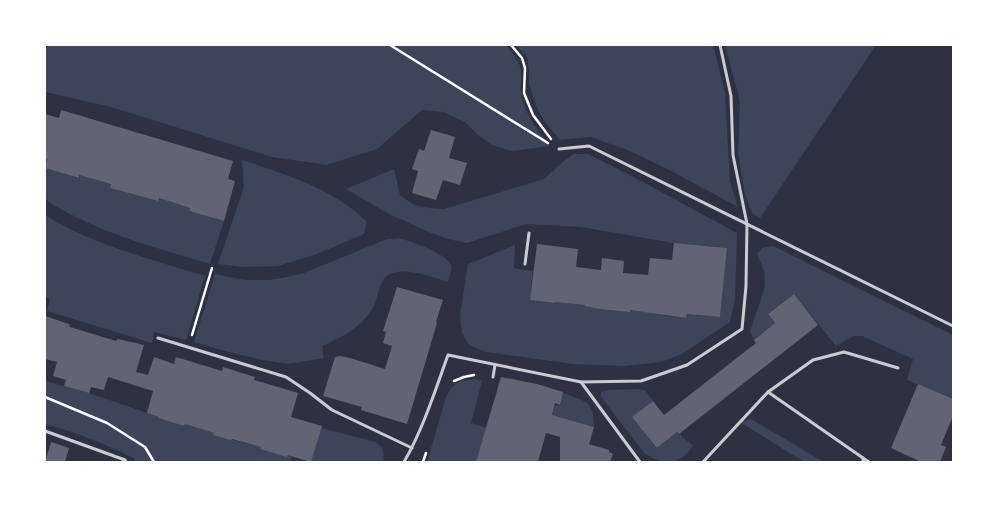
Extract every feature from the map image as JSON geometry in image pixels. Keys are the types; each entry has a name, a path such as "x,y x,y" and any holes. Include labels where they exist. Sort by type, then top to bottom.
{"lane":[{"path":"404,462 425,418 448,355 581,382 641,381 687,365 742,329 746,286 747,224 733,155 731,96 720,45"},
{"path":"559,149 589,146 953,326"},
{"path":"525,264 529,233"},
{"path":"158,338 286,377 332,410 412,448"},
{"path":"703,462 768,392 813,360 844,352 898,368"},
{"path":"493,376 495,365"},
{"path":"581,382 640,462"},
{"path":"768,392 863,460 869,462"},
{"path":"45,431 125,460 126,462"}],"path":[{"path":"390,45 559,149"},
{"path":"511,45 522,58 525,68 524,92 533,115 559,149"},
{"path":"188,347 212,268"},
{"path":"451,382 464,377 493,376"},
{"path":"45,396 108,423 145,447 154,462"},
{"path":"423,462 427,448"}],"shaded area":[{"path":"45,45 506,45 516,57 521,68 522,98 528,113 550,146 512,151 492,145 478,135 465,122 443,112 422,110 377,149 327,165 272,157 111,107 45,92"},
{"path":"516,45 713,45 725,93 730,182 738,207 630,151 591,137 560,140 545,122 538,110 529,84 527,57"},
{"path":"725,45 876,45 760,218 752,213 744,190 738,153 740,101"},
{"path":"574,154 588,154 737,233 735,300 730,322 682,354 661,362 625,366 573,364 486,352 469,345 462,333 460,315 468,264 515,245 514,268 533,271 530,300 660,313 660,315 686,318 687,314 720,317 727,248 674,243 581,227 526,224 467,243 448,239 429,232 387,213 346,189 394,169 400,195 414,205 444,209 544,179"},
{"path":"242,160 292,177 340,200 367,222 364,234 317,254 278,266 243,267 218,264 244,187"},
{"path":"45,168 78,178 79,175 111,184 110,188 157,201 159,198 190,208 189,211 224,221 210,264 107,231 90,224 52,204 45,199"},
{"path":"45,215 82,235 102,243 205,276 186,340 154,332 152,343 47,311 50,299 45,297"},
{"path":"399,238 436,252 448,261 451,266 451,272 448,282 414,273 397,272 390,274 384,279 371,311 361,323 343,336 322,346 324,358 289,364 262,360 194,342 215,274 245,280 269,280 282,278 304,273 387,239"},
{"path":"773,246 953,335 953,399 907,380 913,359 862,336 854,336 836,346 794,294 768,314 775,323 754,340 750,331 765,287 764,271 757,254 762,248"},
{"path":"474,379 482,381 471,423 487,428 476,462 427,462 446,397 451,389 460,382"},
{"path":"45,381 89,393 184,426 185,424 214,433 214,435 291,456 291,462 135,462 135,459 102,443 45,424"},
{"path":"608,390 645,390 653,401 633,417 657,448 677,432 693,446 688,453 677,460 665,462 644,453 601,397 601,392"},
{"path":"563,393 587,403 594,418 594,427 552,415 555,405 560,406"},
{"path":"751,419 824,462 804,462 740,422"},
{"path":"321,428 376,442 383,449 384,462 311,462"}],"building":[{"path":"61,110 233,161 228,179 235,181 224,221 189,211 190,208 159,198 158,201 110,188 111,184 79,175 79,178 45,168 47,159 45,158 45,114 59,118"},
{"path":"431,130 455,137 449,158 467,163 460,185 443,180 436,200 412,193 418,171 412,169 419,149 424,151"},
{"path":"674,243 727,248 720,317 687,314 686,318 630,310 630,312 600,309 585,305 530,300 537,244 578,249 576,267 601,270 602,258 624,261 623,273 648,275 650,258 672,260"},
{"path":"397,287 443,300 407,424 361,410 362,407 323,396 335,357 340,356 350,358 385,369 392,346 383,343 386,332 383,331"},
{"path":"794,294 818,325 679,434 677,432 657,448 632,417 653,401 664,415 756,343 754,340 775,323 768,314"},
{"path":"45,316 69,324 70,327 116,341 118,339 144,345 136,372 148,375 154,357 174,364 176,357 222,371 223,367 255,377 254,380 298,393 291,417 322,426 311,462 287,455 287,457 260,449 261,447 213,435 214,433 185,424 184,426 158,418 159,417 147,413 153,391 108,377 104,390 91,387 89,393 64,386 66,380 53,376 57,362 45,359"},
{"path":"501,377 537,384 563,392 560,405 555,403 552,415 594,427 589,444 609,450 609,452 613,454 610,462 560,462 560,437 546,433 538,462 476,462"},
{"path":"918,384 953,399 953,416 941,445 946,447 940,462 921,462 891,448"},
{"path":"51,442 69,448 65,462 45,462"}]}
